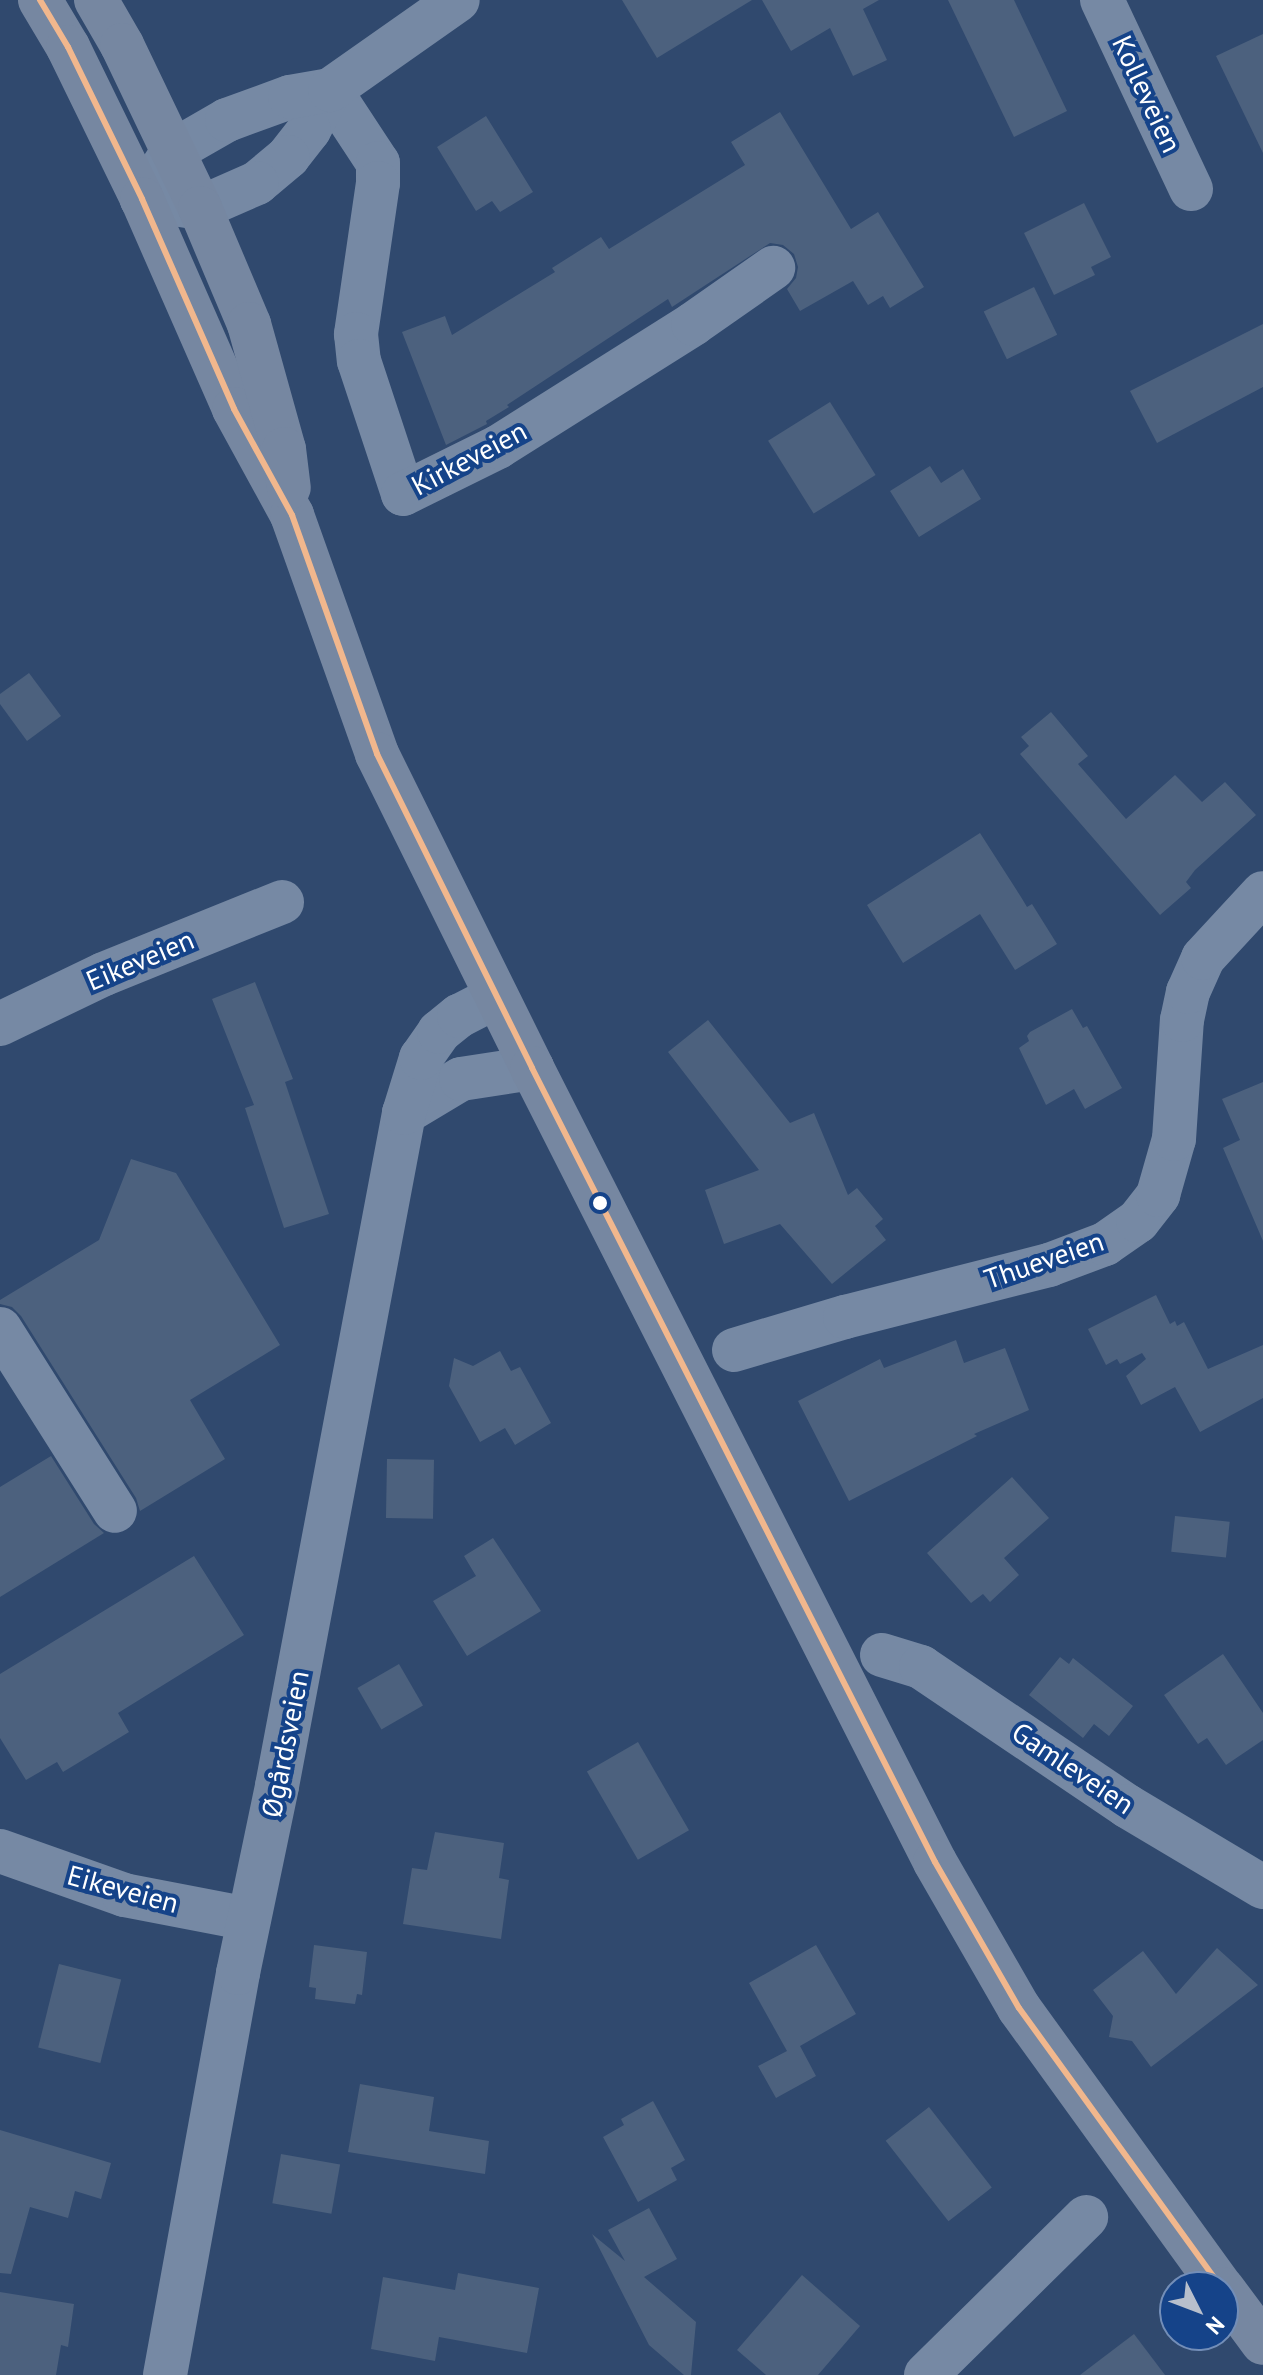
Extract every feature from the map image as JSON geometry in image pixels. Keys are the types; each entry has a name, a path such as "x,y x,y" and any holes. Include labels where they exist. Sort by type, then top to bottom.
{"main road":[{"path":"40,0 68,47 142,199 234,409 292,515 377,754 496,997 935,1862 1019,2008 1210,2271"},
{"path":"96,0 122,45 200,208 249,324 284,449 292,515"},
{"path":"1239,2311 1263,2343"}],"street":[{"path":"330,90 309,130 288,157 257,183 200,208 142,199 173,151 227,120 290,97 330,90 458,0"},
{"name":"Kolleveien","path":"1102,0 1191,189"},
{"name":"Kirkeveien","path":"330,90 378,163 378,183 356,334 359,361 403,494 498,447 693,324 773,268"},
{"name":"Thueveien","path":"734,1350 845,1317 1049,1265 1105,1244 1138,1221 1158,1195 1174,1139 1182,1020 1188,992 1203,958 1263,893"},
{"name":"Eikeveien","path":"0,1024 104,974 282,902"},
{"name":"Øgårdsveien","path":"165,2375 404,1113 421,1058 439,1032 459,1016 496,997"},
{"path":"404,1113 461,1079 532,1068"},
{"path":"0,1329 115,1511"},
{"name":"Gamleveien","path":"882,1655 921,1667 1127,1806 1263,1887"},
{"name":"Eikeveien","path":"0,1851 124,1895 249,1919"},
{"path":"926,2375 1086,2217"}],"building":[{"path":"622,0 752,0 657,58"},
{"path":"762,0 879,0 863,9 887,60 853,76 830,28 791,51"},
{"path":"948,0 1014,0 1067,111 1014,137"},
{"path":"1263,34 1263,153 1216,56"},
{"path":"780,112 851,229 878,212 924,287 890,308 883,296 868,305 853,281 800,311 787,289 796,278 798,267 794,254 783,245 770,243 672,307 668,299 507,405 509,407 486,421 487,424 446,445 402,332 445,316 452,335 555,272 552,268 601,237 609,249 745,165 731,142"},
{"path":"486,116 533,192 500,212 492,201 476,211 437,147"},
{"path":"1084,203 1111,257 1091,267 1095,275 1054,295 1024,233"},
{"path":"1034,287 1057,335 1007,359 984,312"},
{"path":"1263,324 1263,387 1157,443 1130,391"},
{"path":"830,402 876,475 814,514 768,441"},
{"path":"930,466 941,483 963,469 981,499 919,537 890,491"},
{"path":"29,673 61,716 27,741 0,704 0,694"},
{"path":"1051,712 1088,756 1078,764 1126,819 1175,775 1202,802 1225,782 1256,815 1195,870 1186,882 1191,888 1160,915 1020,754 1029,746 1021,737"},
{"path":"980,833 1027,907 1032,904 1057,944 1015,970 980,914 903,963 867,905"},
{"path":"255,982 293,1079 285,1082 329,1214 284,1228 245,1108 254,1105 212,999"},
{"path":"1072,1009 1083,1028 1087,1026 1122,1088 1085,1109 1074,1089 1046,1105 1019,1048 1029,1041 1027,1036 1030,1032"},
{"path":"708,1020 790,1123 814,1113 848,1195 857,1188 883,1219 875,1226 886,1240 832,1284 780,1224 724,1244 705,1190 759,1170 668,1052"},
{"path":"1263,1082 1263,1241 1223,1148 1240,1140 1222,1099"},
{"path":"131,1159 176,1173 280,1345 190,1400 225,1459 140,1511 136,1498 21,1316 12,1307 0,1304 0,1300 99,1240"},
{"path":"1156,1295 1170,1324 1175,1321 1177,1326 1184,1322 1208,1369 1263,1345 1263,1398 1200,1432 1175,1387 1141,1405 1126,1376 1146,1359 1142,1353 1120,1364 1117,1359 1106,1365 1088,1329"},
{"path":"956,1340 964,1363 1005,1348 1029,1410 974,1434 977,1436 849,1501 798,1401 880,1359 884,1368"},
{"path":"500,1351 511,1371 520,1367 551,1423 515,1445 505,1428 480,1442 449,1386 454,1358 473,1366"},
{"path":"51,1456 94,1524 104,1533 0,1597 0,1487"},
{"path":"387,1459 434,1460 433,1519 386,1518"},
{"path":"1012,1477 1049,1518 1004,1558 1019,1575 990,1602 983,1594 971,1603 927,1553"},
{"path":"1175,1516 1230,1522 1226,1558 1171,1552"},
{"path":"493,1538 541,1611 467,1656 433,1601 476,1576 464,1556"},
{"path":"194,1556 244,1635 118,1713 129,1732 63,1772 57,1762 26,1780 0,1738 0,1674"},
{"path":"1223,1654 1263,1713 1263,1740 1226,1765 1207,1738 1198,1744 1164,1695"},
{"path":"1060,1657 1069,1664 1073,1658 1133,1706 1109,1736 1094,1724 1083,1738 1029,1695"},
{"path":"399,1664 423,1706 381,1730 357,1688"},
{"path":"638,1742 689,1830 638,1860 587,1772"},
{"path":"435,1832 504,1843 499,1878 509,1880 501,1939 403,1924 412,1868 427,1870"},
{"path":"314,1945 367,1952 362,1995 357,1994 355,2004 315,1999 316,1988 309,1987"},
{"path":"816,1945 856,2014 800,2046 816,2076 776,2098 758,2066 787,2051 749,1983"},
{"path":"1217,1948 1258,1985 1151,2067 1132,2041 1109,2037 1113,2016 1093,1990 1143,1951 1176,1994"},
{"path":"59,1964 121,1979 100,2063 38,2047"},
{"path":"360,2084 434,2097 429,2131 489,2141 485,2174 348,2152"},
{"path":"653,2101 685,2160 671,2168 677,2180 638,2202 603,2137 624,2125 621,2119"},
{"path":"929,2107 992,2187 948,2221 886,2141"},
{"path":"0,2130 111,2163 101,2199 75,2191 68,2218 30,2207 11,2274 0,2273"},
{"path":"281,2154 340,2164 331,2214 272,2203"},
{"path":"649,2208 677,2259 644,2277 696,2322 691,2375 684,2375 649,2345 592,2234 625,2261 608,2230"},
{"path":"458,2273 539,2288 527,2353 439,2337 435,2361 371,2349 383,2277 455,2290"},
{"path":"802,2275 860,2326 818,2375 766,2375 737,2350"},
{"path":"0,2292 74,2304 68,2347 61,2345 56,2375 0,2375"},
{"path":"1134,2334 1165,2375 1080,2375"}],"transit line":[{"path":"40,0 68,47 142,199 234,409 292,515 377,754 532,1068 935,1862 1019,2008 1209,2271"}]}
